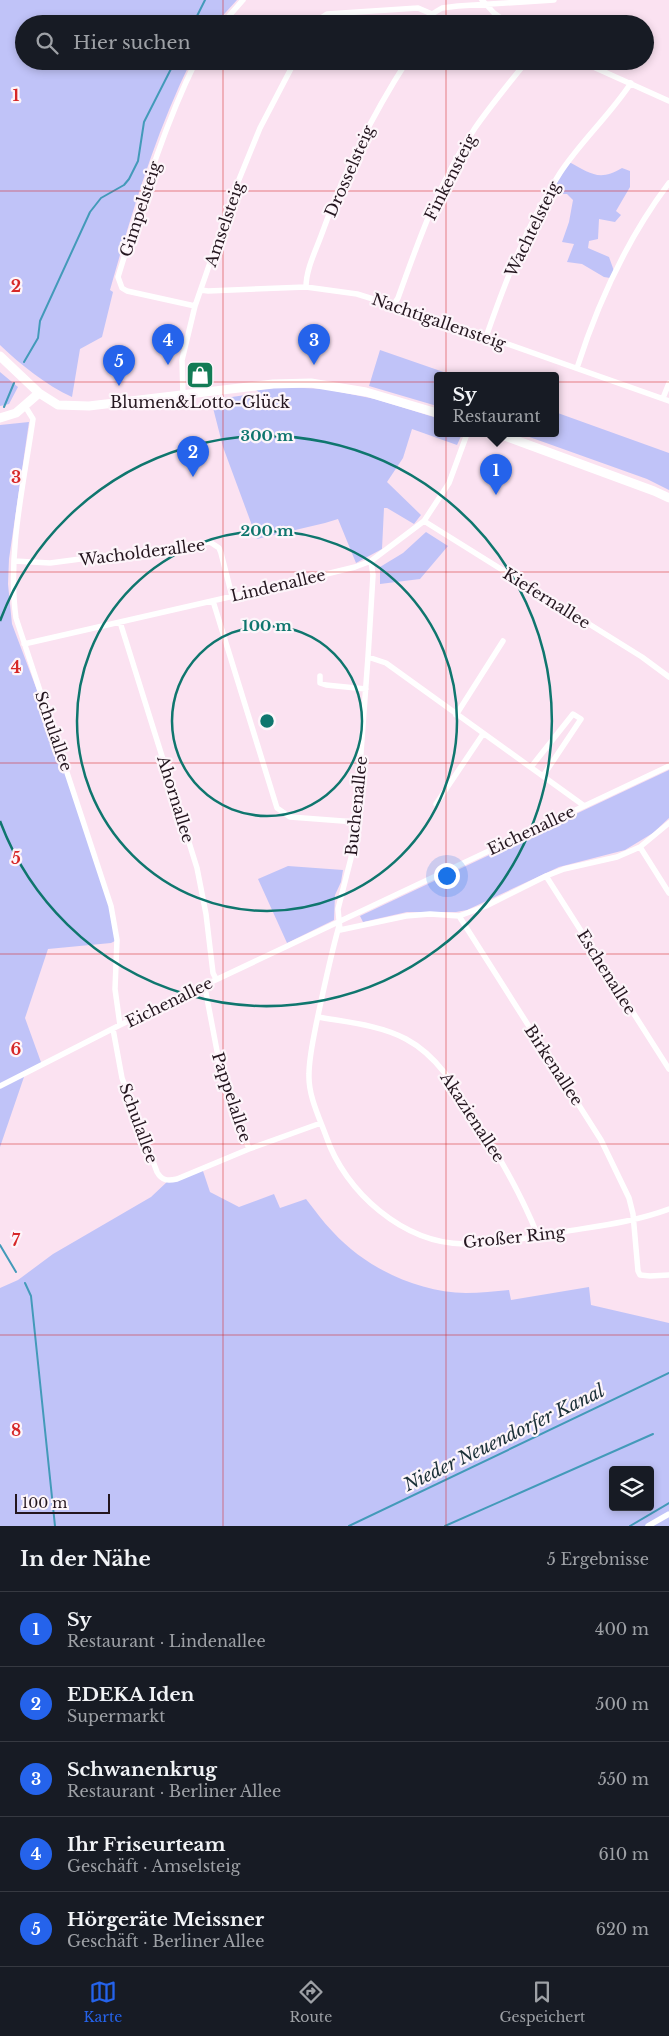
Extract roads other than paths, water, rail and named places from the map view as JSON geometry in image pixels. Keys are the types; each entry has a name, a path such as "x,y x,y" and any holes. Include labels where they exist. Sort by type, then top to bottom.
{"main road":[{"path":"0,356 38,393 58,405 89,406 273,384 311,383 366,392 434,412"},
{"path":"0,418 11,415 25,406 38,393"},
{"path":"507,437 669,498"}],"street":[{"path":"230,15 243,0"},
{"path":"326,15 418,8 432,14 442,8 485,2 554,0"},
{"path":"485,2 497,15"},
{"name":"Gimpelsteig","path":"192,70 178,100 148,179 118,277 122,288 127,291 195,306"},
{"name":"Amselsteig","path":"183,394 182,360 195,306 238,182 260,128 290,70"},
{"name":"Drosselsteig","path":"306,287 312,259 341,183 357,148 402,70"},
{"name":"Finkensteig","path":"394,304 398,298 426,221 458,156 492,104 520,70"},
{"path":"601,70 669,101"},
{"name":"Wachtelsteig","path":"486,336 519,250 543,201 580,145 631,83"},
{"path":"577,368 594,316 609,282 645,218 669,183"},
{"name":"Nachtigallensteig","path":"201,290 306,287 357,294 394,304 669,401"},
{"path":"663,398 669,383"},
{"name":"Schulallee","path":"25,406 33,419 14,561 14,606 24,644 75,792 111,906 117,940 116,989 120,1026"},
{"name":"Lindenallee","path":"24,644 355,567 371,561 424,521 448,483 466,437"},
{"name":"Kiefernallee","path":"424,521 642,657 669,677"},
{"name":"Wacholderallee","path":"14,561 50,563 210,542 221,553 232,596"},
{"name":"Buchenallee","path":"340,921 338,909 340,896 349,872 356,822 373,575 371,561"},
{"path":"212,601 277,808 290,817 356,822"},
{"name":"Ahornallee","path":"120,622 197,868 206,914 213,973 216,979"},
{"path":"456,715 503,641"},
{"path":"368,657 386,663 583,805"},
{"path":"320,676 320,683 326,685 366,689"},
{"path":"531,767 573,714 581,719 543,776"},
{"path":"436,804 484,734"},
{"name":"Eichenallee","path":"0,1086 216,979 669,766"},
{"path":"340,921 340,930 406,916 430,914 459,916 486,906 564,869 617,857 640,847 669,823"},
{"path":"640,847 669,892"},
{"name":"Eschenallee","path":"546,876 669,1069"},
{"name":"Birkenallee","path":"459,916 601,1140 628,1198 634,1220 638,1271 640,1275 669,1274"},
{"name":"Großer Ring","path":"340,921 333,944 318,1017 308,1075 310,1088 331,1152 354,1184 386,1217 414,1232 437,1240 464,1244 538,1236 634,1220 669,1209"},
{"name":"Pappelallee","path":"203,986 206,993 221,1072 249,1149"},
{"name":"Akazienallee","path":"318,1017 374,1028 405,1038 435,1062 452,1082 506,1166 538,1236"},
{"name":"Schulallee","path":"113,1029 122,1078 160,1177 169,1180 249,1149"},
{"path":"249,1149 321,1123"},
{"path":"648,1526 669,1514"}],"waterway":[{"path":"198,15 205,0"},
{"path":"24,362 38,338 40,321 90,212 101,198 124,185 129,179 138,161 144,122 170,70"},
{"path":"4,407 14,383"},
{"path":"0,1245 16,1272"},
{"path":"25,1283 31,1296 55,1526"},
{"name":"Nieder Neuendorfer Kanal","path":"349,1526 669,1373"},
{"path":"445,1526 653,1434"},
{"path":"630,1526 669,1503"}],"place":[{"name":"Ihr Friseurteam","path":"168,365"},
{"name":"Schwanenkrug","path":"314,365"},
{"name":"Blumen&Lotto-Glück","path":"200,375"},
{"name":"Hörgeräte Meissner","path":"119,386"},
{"name":"EDEKA Iden","path":"193,477"},
{"name":"Sy","path":"496,495"}]}
